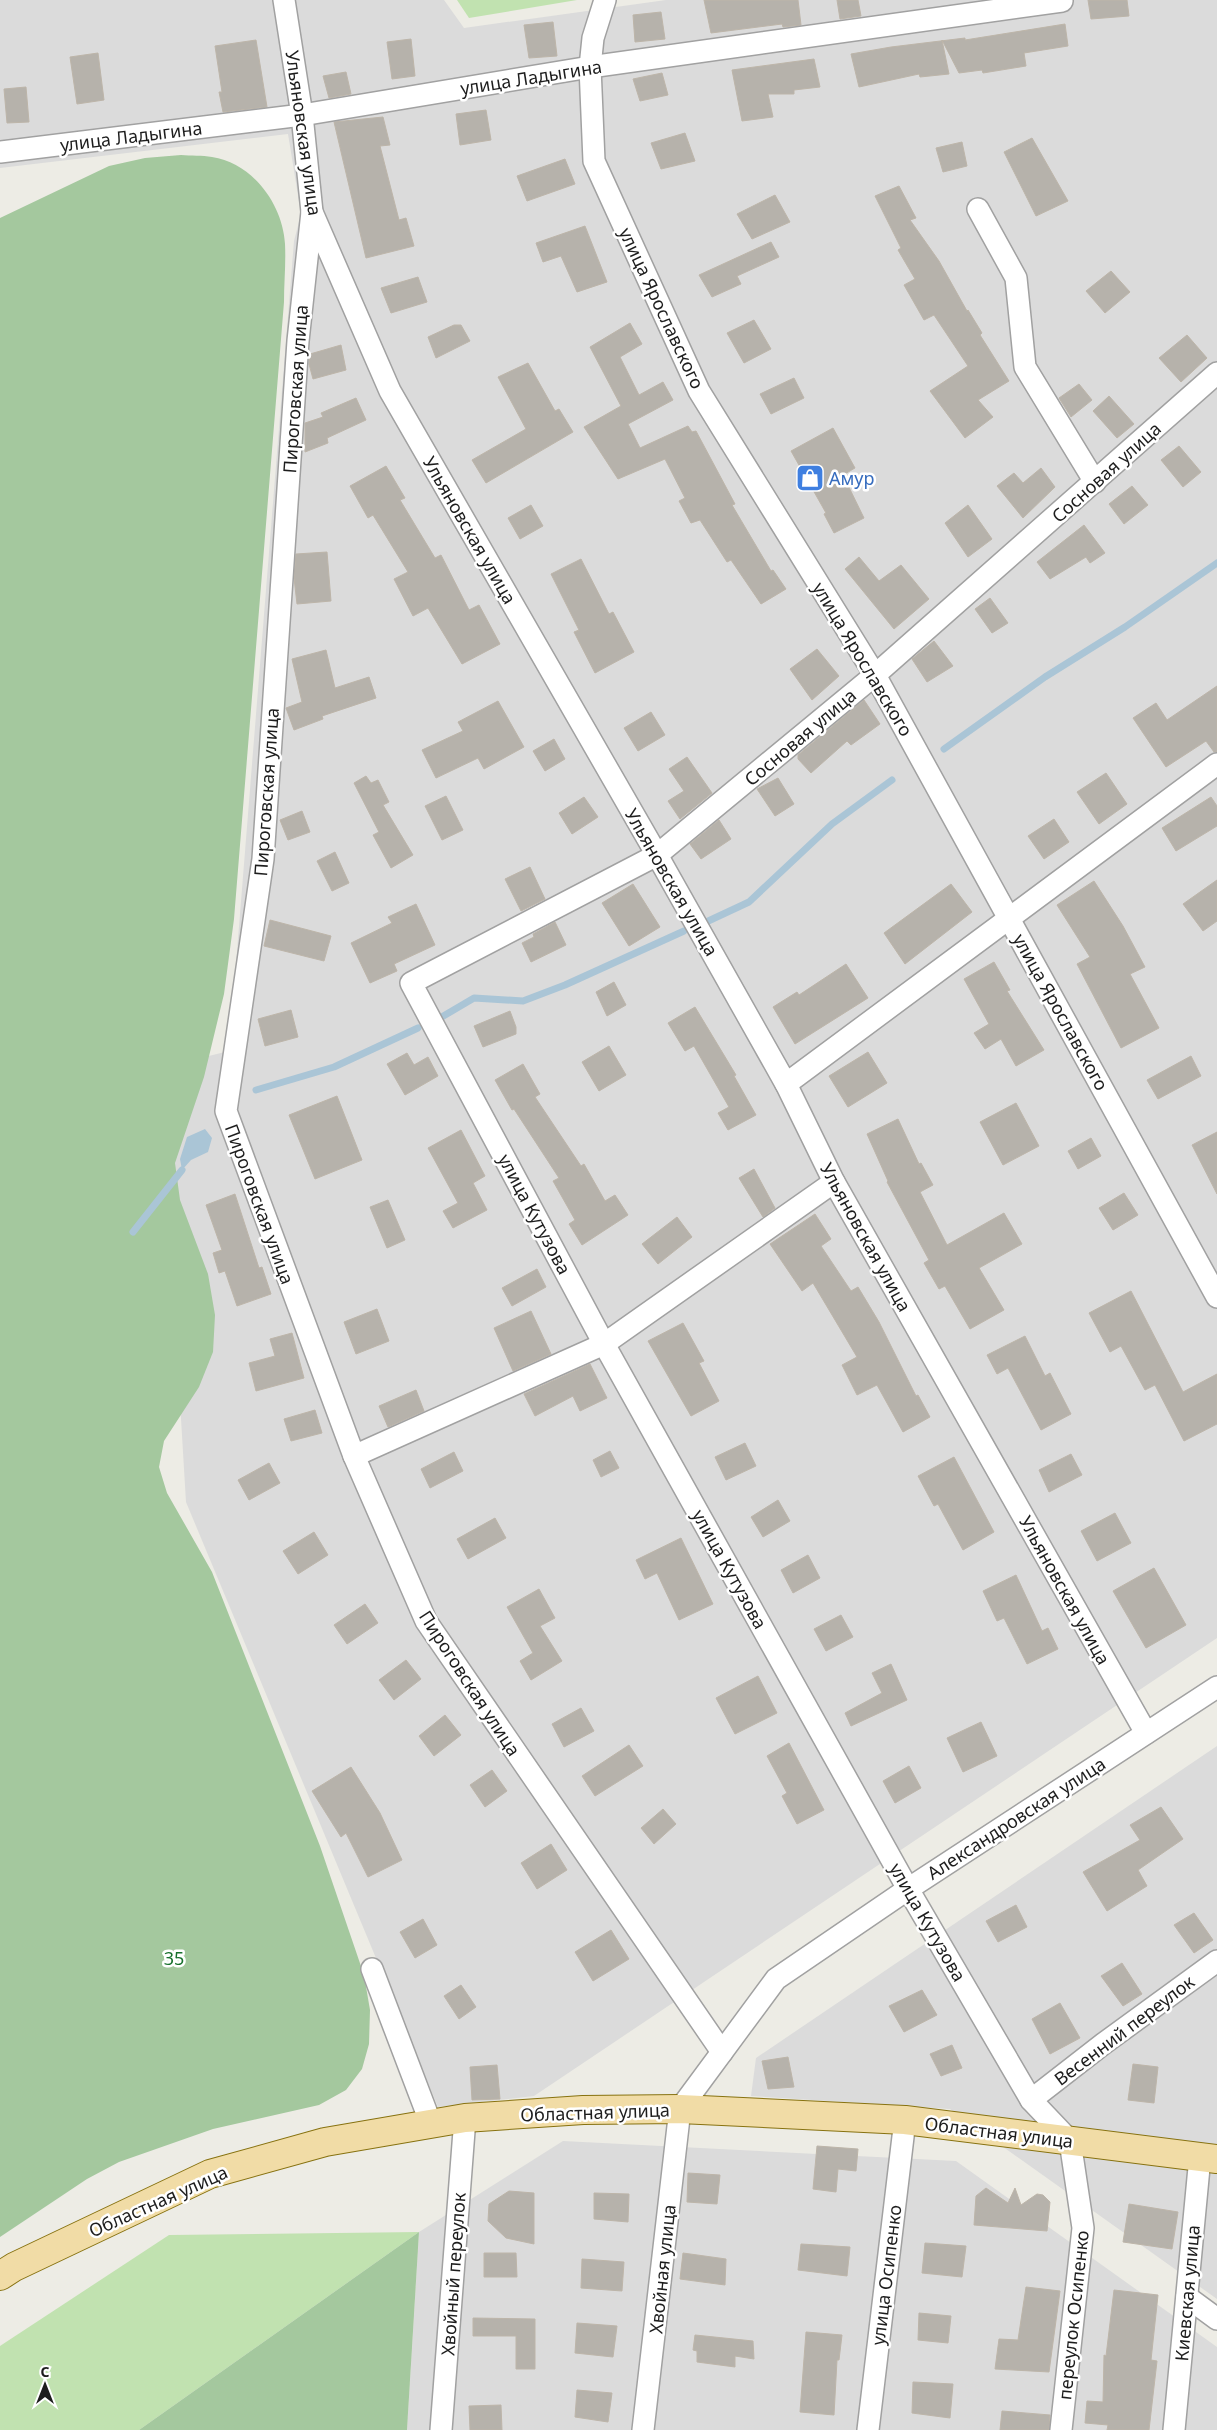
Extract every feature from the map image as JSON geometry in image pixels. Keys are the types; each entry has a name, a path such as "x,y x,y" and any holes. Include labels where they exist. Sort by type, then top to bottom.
{"main road":[{"name":"Областная улица","path":"0,2276 14,2267 210,2174 325,2142 465,2118 583,2110 680,2109 905,2120 1209,2158"}],"street":[{"name":"Ульяновская улица","path":"284,0 302,115 312,212 390,391 657,855 786,1084 834,1182 1146,1734"},
{"name":"улица Ярославского","path":"605,0 593,38 590,67 594,160 699,391 875,675 1217,1297"},
{"name":"улица Ладыгина","path":"0,152 302,115 590,67 1062,1"},
{"path":"978,208 1016,278 1025,367 1095,482"},
{"name":"Пироговская улица","path":"312,212 298,341 263,859 226,1110 354,1456 426,1621 722,2052"},
{"name":"Сосновая улица","path":"411,983 657,855 875,675 1217,373"},
{"path":"786,1084 1217,764"},
{"name":"улица Кутузова","path":"411,983 604,1344 908,1889 1031,2100 1070,2141"},
{"path":"354,1456 604,1344 834,1182"},
{"name":"Александровская улица","path":"680,2109 776,1979 908,1889 1217,1687"},
{"name":"Весенний переулок","path":"1031,2100 1103,2044 1217,1961"},
{"path":"372,1969 431,2124"},
{"name":"Хвойная улица","path":"643,2430 680,2109"},
{"name":"Хвойный переулок","path":"441,2430 465,2118"},
{"name":"улица Осипенко","path":"868,2430 905,2120"},
{"name":"переулок Осипенко","path":"1061,2430 1083,2228 1070,2141"},
{"name":"Киевская улица","path":"1174,2430 1187,2296 1209,2158"},
{"path":"1187,2296 1217,2319"}],"shaded area":[{"path":"0,0 444,0 464,28 666,0 1217,0 1217,1638 534,2096 438,2107 186,1502 160,1068 229,1051 294,241 301,214 288,134 0,168"},
{"path":"1217,1746 1217,2299 950,2109 751,2096 756,2058"},
{"path":"563,2141 956,2161 1217,2347 1217,2430 407,2430 419,2232"}],"green space":[{"path":"457,0 577,0 469,18"},
{"name":"35","path":"181,155 208,156 227,161 253,177 272,201 279,215 283,229 285,258 284,302 234,919 224,994 204,1077 175,1163 180,1200 208,1274 215,1315 213,1352 199,1387 164,1441 159,1467 167,1493 212,1572 320,1846 364,1975 370,2010 369,2044 362,2069 346,2090 319,2105 213,2129 119,2162 87,2179 0,2237 0,218 109,166 145,158"},
{"path":"419,2232 139,2430 0,2430 0,2346 169,2235"},
{"path":"419,2232 407,2430 139,2430"}],"water":[{"path":"205,1129 212,1138 208,1152 191,1160 182,1170 180,1159 187,1137"}],"building":[{"path":"704,0 798,0 801,25 783,27 782,24 711,33"},
{"path":"837,0 858,0 861,16 840,19"},
{"path":"1088,0 1127,0 1129,16 1091,19"},
{"path":"661,12 665,39 635,42 633,15"},
{"path":"553,22 557,56 529,58 524,25"},
{"path":"1065,24 1068,46 1024,53 1026,66 983,73 982,70 959,73 942,41 965,38 965,40"},
{"path":"411,39 415,76 392,79 387,42"},
{"path":"256,40 267,107 223,112 219,92 222,92 215,46"},
{"path":"942,41 949,74 920,77 919,74 859,87 851,54"},
{"path":"98,53 104,100 77,104 70,57"},
{"path":"814,59 820,87 794,90 794,94 768,94 773,117 742,121 732,70"},
{"path":"346,72 351,94 329,98 323,76"},
{"path":"662,73 668,95 640,101 633,79"},
{"path":"26,87 29,122 7,123 4,89"},
{"path":"486,110 491,140 460,145 456,114"},
{"path":"383,117 390,145 380,146 399,220 406,218 414,246 366,258 334,122"},
{"path":"685,133 695,161 661,169 651,143"},
{"path":"1032,138 1068,201 1036,216 1004,152"},
{"path":"962,142 967,166 943,172 936,148"},
{"path":"565,159 575,184 527,201 517,176"},
{"path":"899,186 916,218 910,220 939,261 967,311 982,333 980,335 1009,381 978,400 993,417 965,438 930,391 968,366 934,315 924,320 904,285 915,279 898,250 901,248 875,196"},
{"path":"775,195 790,222 752,239 737,214"},
{"path":"585,226 607,282 577,292 561,256 543,262 536,243"},
{"path":"771,242 779,257 737,276 741,284 712,297 699,275"},
{"path":"1111,271 1130,292 1105,313 1086,291"},
{"path":"418,277 427,302 391,313 381,288"},
{"path":"754,320 771,349 744,363 727,333"},
{"path":"630,323 642,344 620,357 639,395 663,382 673,400 628,424 640,448 688,426 692,432 696,431 735,504 732,505 771,571 773,570 786,589 761,604 731,560 727,562 700,520 691,523 679,501 685,498 665,459 618,479 584,427 621,406 590,347"},
{"path":"454,325 461,325 470,341 436,358 428,337"},
{"path":"1187,335 1207,358 1181,382 1159,358"},
{"path":"341,345 346,370 313,379 309,364 310,354"},
{"path":"528,363 555,411 559,409 573,432 486,483 472,460 526,429 498,377"},
{"path":"794,378 804,398 771,414 760,394"},
{"path":"1079,384 1092,400 1071,417 1059,398"},
{"path":"1109,396 1134,424 1117,438 1093,411"},
{"path":"356,398 366,420 327,438 328,443 305,452 305,423 323,417 321,413"},
{"path":"833,428 855,468 843,475 864,518 834,533 824,514 826,513 791,451"},
{"path":"1179,446 1201,472 1183,487 1161,460"},
{"path":"386,466 405,498 400,500 435,558 441,555 469,610 479,605 500,644 462,664 428,608 413,616 394,579 408,572 373,515 368,518 350,486"},
{"path":"1041,468 1055,487 1023,518 997,486 1014,473 1023,483"},
{"path":"1132,486 1148,505 1124,524 1109,504"},
{"path":"531,505 543,526 520,539 508,518"},
{"path":"968,505 992,539 968,557 945,523"},
{"path":"1084,525 1105,553 1090,563 1086,557 1050,579 1037,562"},
{"path":"327,552 331,601 297,604 294,578 296,554"},
{"path":"859,557 879,581 901,565 929,599 894,629 845,569"},
{"path":"581,559 609,614 613,612 634,652 595,673 574,632 579,630 551,574"},
{"path":"990,598 1008,623 992,633 975,609"},
{"path":"934,641 953,666 927,682 912,659"},
{"path":"817,649 839,676 812,700 790,669"},
{"path":"326,650 335,688 369,677 376,698 322,716 323,719 294,730 286,708 302,702 292,659"},
{"path":"1217,686 1217,752 1214,752 1206,741 1166,767 1133,718 1156,703 1167,720"},
{"path":"864,700 880,724 851,745 847,741 811,773 798,759 798,755"},
{"path":"498,701 524,747 484,769 478,758 436,778 422,750 463,731 458,722"},
{"path":"651,712 665,735 638,751 624,728"},
{"path":"554,739 565,759 545,771 533,751"},
{"path":"687,757 712,793 680,819 668,801 684,791 669,769"},
{"path":"1106,773 1127,804 1099,824 1077,792"},
{"path":"366,776 371,783 378,780 389,802 383,805 413,855 391,868 373,835 379,832 354,783"},
{"path":"778,778 794,804 775,816 757,789"},
{"path":"446,796 463,830 442,840 425,806"},
{"path":"584,797 598,817 572,834 559,813"},
{"path":"1211,797 1217,806 1217,826 1176,851 1162,828"},
{"path":"302,811 310,832 288,840 280,820"},
{"path":"1054,819 1069,842 1044,859 1028,836"},
{"path":"719,820 731,839 701,859 690,844"},
{"path":"335,852 349,883 332,891 317,861"},
{"path":"530,867 545,899 521,911 505,879"},
{"path":"1217,880 1217,921 1203,931 1183,904"},
{"path":"1094,881 1123,926 1145,967 1130,974 1159,1028 1121,1048 1077,964 1090,957 1057,905"},
{"path":"633,884 660,927 629,946 602,903"},
{"path":"951,884 972,912 905,964 884,933"},
{"path":"416,904 435,945 394,964 397,971 370,983 351,943 392,923 388,917"},
{"path":"270,920 331,936 324,961 264,946"},
{"path":"555,922 566,945 531,962 522,943 534,937 533,934"},
{"path":"994,962 1010,990 1007,991 1044,1050 1016,1066 1001,1039 985,1049 974,1033 989,1024 964,979"},
{"path":"846,964 868,998 795,1044 773,1007 797,992 799,995"},
{"path":"614,982 626,1005 607,1016 596,992"},
{"path":"695,1007 736,1075 734,1076 756,1115 728,1130 718,1113 729,1107 694,1046 685,1051 668,1023"},
{"path":"291,1010 298,1037 265,1046 258,1019"},
{"path":"510,1011 516,1027 516,1034 483,1047 474,1026"},
{"path":"609,1046 626,1075 599,1091 582,1062"},
{"path":"868,1052 887,1083 848,1107 829,1076"},
{"path":"407,1053 414,1065 428,1057 438,1076 405,1095 387,1064"},
{"path":"1191,1056 1201,1076 1158,1099 1147,1080"},
{"path":"523,1064 540,1094 535,1097 581,1166 584,1164 605,1201 615,1195 628,1215 582,1245 569,1224 575,1220 553,1181 559,1178 514,1109 512,1110 495,1080"},
{"path":"337,1096 362,1160 315,1179 289,1115"},
{"path":"1016,1103 1039,1146 1003,1165 980,1122"},
{"path":"898,1119 919,1164 921,1163 933,1185 920,1192 947,1245 1004,1213 1022,1244 979,1268 1004,1310 970,1329 945,1286 939,1289 924,1263 929,1260 887,1182 867,1134"},
{"path":"461,1130 485,1176 473,1183 487,1210 453,1228 443,1211 458,1203 428,1148"},
{"path":"1217,1132 1217,1194 1192,1145"},
{"path":"1091,1138 1101,1156 1078,1169 1068,1151"},
{"path":"754,1169 775,1208 763,1217 739,1178"},
{"path":"1124,1193 1138,1215 1113,1230 1099,1208"},
{"path":"235,1194 259,1268 262,1267 271,1294 237,1306 225,1271 219,1273 213,1253 222,1250 206,1205"},
{"path":"388,1200 405,1240 387,1248 370,1207"},
{"path":"815,1214 831,1239 821,1246 851,1291 858,1287 879,1322 916,1396 918,1395 930,1417 903,1432 877,1385 857,1395 842,1365 857,1357 813,1283 802,1291 770,1244"},
{"path":"677,1217 692,1237 658,1264 642,1244"},
{"path":"537,1269 546,1287 512,1306 502,1288"},
{"path":"1131,1291 1183,1392 1217,1374 1217,1424 1184,1441 1155,1385 1145,1390 1121,1346 1110,1352 1089,1313"},
{"path":"377,1309 389,1341 356,1354 344,1322"},
{"path":"531,1311 551,1354 513,1371 494,1328"},
{"path":"683,1323 704,1361 699,1363 719,1401 691,1416 648,1341"},
{"path":"292,1333 304,1378 256,1391 249,1363 275,1356 270,1339"},
{"path":"1025,1336 1045,1376 1050,1373 1071,1414 1041,1430 1008,1368 997,1374 987,1355"},
{"path":"590,1364 607,1398 580,1411 573,1396 535,1416 524,1394"},
{"path":"416,1390 424,1411 388,1427 379,1406"},
{"path":"315,1410 322,1433 291,1441 284,1419"},
{"path":"745,1443 756,1466 726,1480 715,1457"},
{"path":"610,1451 619,1468 601,1477 593,1460"},
{"path":"454,1452 463,1471 430,1488 421,1469"},
{"path":"1071,1454 1082,1475 1049,1492 1039,1470"},
{"path":"954,1457 994,1532 963,1550 938,1504 934,1506 918,1476"},
{"path":"269,1463 280,1483 249,1500 238,1480"},
{"path":"778,1500 790,1521 763,1537 751,1517"},
{"path":"1115,1513 1131,1543 1097,1561 1081,1531"},
{"path":"495,1518 506,1538 468,1559 457,1539"},
{"path":"314,1532 328,1555 298,1574 283,1551"},
{"path":"681,1538 713,1604 679,1620 657,1573 645,1579 636,1560"},
{"path":"808,1555 820,1578 793,1593 781,1570"},
{"path":"1154,1568 1186,1625 1146,1648 1113,1591"},
{"path":"1016,1575 1042,1631 1048,1628 1058,1649 1027,1664 1004,1618 997,1621 983,1591"},
{"path":"539,1589 555,1618 540,1626 562,1661 531,1680 520,1661 533,1653 507,1607"},
{"path":"365,1604 378,1623 347,1644 334,1625"},
{"path":"841,1615 853,1637 826,1651 814,1629"},
{"path":"406,1660 421,1679 394,1700 379,1680"},
{"path":"891,1664 907,1700 851,1726 845,1713 882,1693 872,1673"},
{"path":"758,1676 777,1713 735,1734 716,1698"},
{"path":"581,1708 594,1731 564,1747 552,1724"},
{"path":"445,1715 461,1735 434,1756 419,1736"},
{"path":"981,1722 997,1756 963,1772 947,1738"},
{"path":"789,1743 824,1810 797,1824 782,1796 787,1793 767,1756"},
{"path":"629,1745 643,1766 595,1796 582,1776"},
{"path":"909,1766 921,1788 895,1803 883,1781"},
{"path":"351,1767 380,1813 402,1860 368,1877 346,1833 341,1837 312,1791"},
{"path":"492,1770 507,1791 485,1807 470,1785"},
{"path":"1161,1807 1183,1839 1138,1870 1147,1886 1107,1911 1083,1872 1140,1840 1130,1825"},
{"path":"663,1809 676,1824 654,1844 641,1828"},
{"path":"551,1844 567,1870 537,1889 521,1863"},
{"path":"1016,1905 1027,1927 998,1942 986,1921"},
{"path":"1194,1913 1213,1940 1194,1953 1174,1925"},
{"path":"423,1919 437,1945 415,1958 400,1932"},
{"path":"611,1930 629,1959 593,1981 575,1952"},
{"path":"1122,1963 1142,1994 1123,2006 1101,1976"},
{"path":"461,1985 476,2007 459,2019 444,1996"},
{"path":"922,1990 937,2015 904,2032 889,2006"},
{"path":"1060,2003 1080,2038 1050,2054 1032,2019"},
{"path":"952,2045 962,2068 941,2076 930,2054"},
{"path":"788,2057 794,2087 768,2089 762,2061"},
{"path":"1133,2064 1158,2067 1154,2103 1128,2100"},
{"path":"497,2065 500,2099 472,2100 470,2067"},
{"path":"817,2146 858,2149 856,2171 838,2169 836,2192 813,2189"},
{"path":"688,2173 720,2175 717,2204 687,2202"},
{"path":"986,2188 1008,2203 1015,2188 1021,2205 1037,2194 1043,2195 1050,2202 1047,2231 974,2225 976,2196"},
{"path":"509,2191 534,2193 534,2244 506,2238 488,2221 489,2204"},
{"path":"594,2193 629,2194 628,2222 594,2219"},
{"path":"1129,2204 1178,2212 1172,2249 1123,2242"},
{"path":"925,2243 966,2246 962,2277 922,2273"},
{"path":"801,2244 850,2247 847,2276 798,2270"},
{"path":"484,2253 516,2253 517,2277 484,2277"},
{"path":"683,2253 726,2259 725,2285 680,2279"},
{"path":"582,2259 624,2262 622,2291 581,2288"},
{"path":"1026,2287 1060,2291 1049,2372 995,2369 999,2339 1018,2340"},
{"path":"1114,2290 1158,2295 1151,2360 1157,2361 1149,2430 1107,2430 1108,2425 1085,2423 1087,2401 1103,2402 1104,2355 1106,2356"},
{"path":"919,2313 951,2316 948,2343 918,2340"},
{"path":"473,2318 535,2319 535,2369 516,2369 516,2336 473,2336"},
{"path":"577,2323 617,2326 613,2357 575,2353"},
{"path":"806,2332 842,2335 839,2360 837,2360 834,2415 800,2412"},
{"path":"695,2335 753,2341 754,2359 735,2356 735,2367 697,2362 697,2351 693,2350"},
{"path":"913,2382 953,2384 950,2418 912,2413"},
{"path":"577,2390 612,2393 608,2422 575,2417"},
{"path":"501,2405 502,2430 470,2430 469,2406"},
{"path":"1002,2411 1050,2415 1049,2430 1000,2430"}],"waterway":[{"path":"944,749 1045,677 1125,627 1217,563"},
{"path":"704,923 749,902 832,824 892,780"},
{"path":"440,1018 474,998 523,1001 565,985 684,931"},
{"path":"256,1090 334,1067 418,1028"},
{"path":"133,1232 182,1170"}],"place":[{"name":"Амур","path":"810,478"}]}
